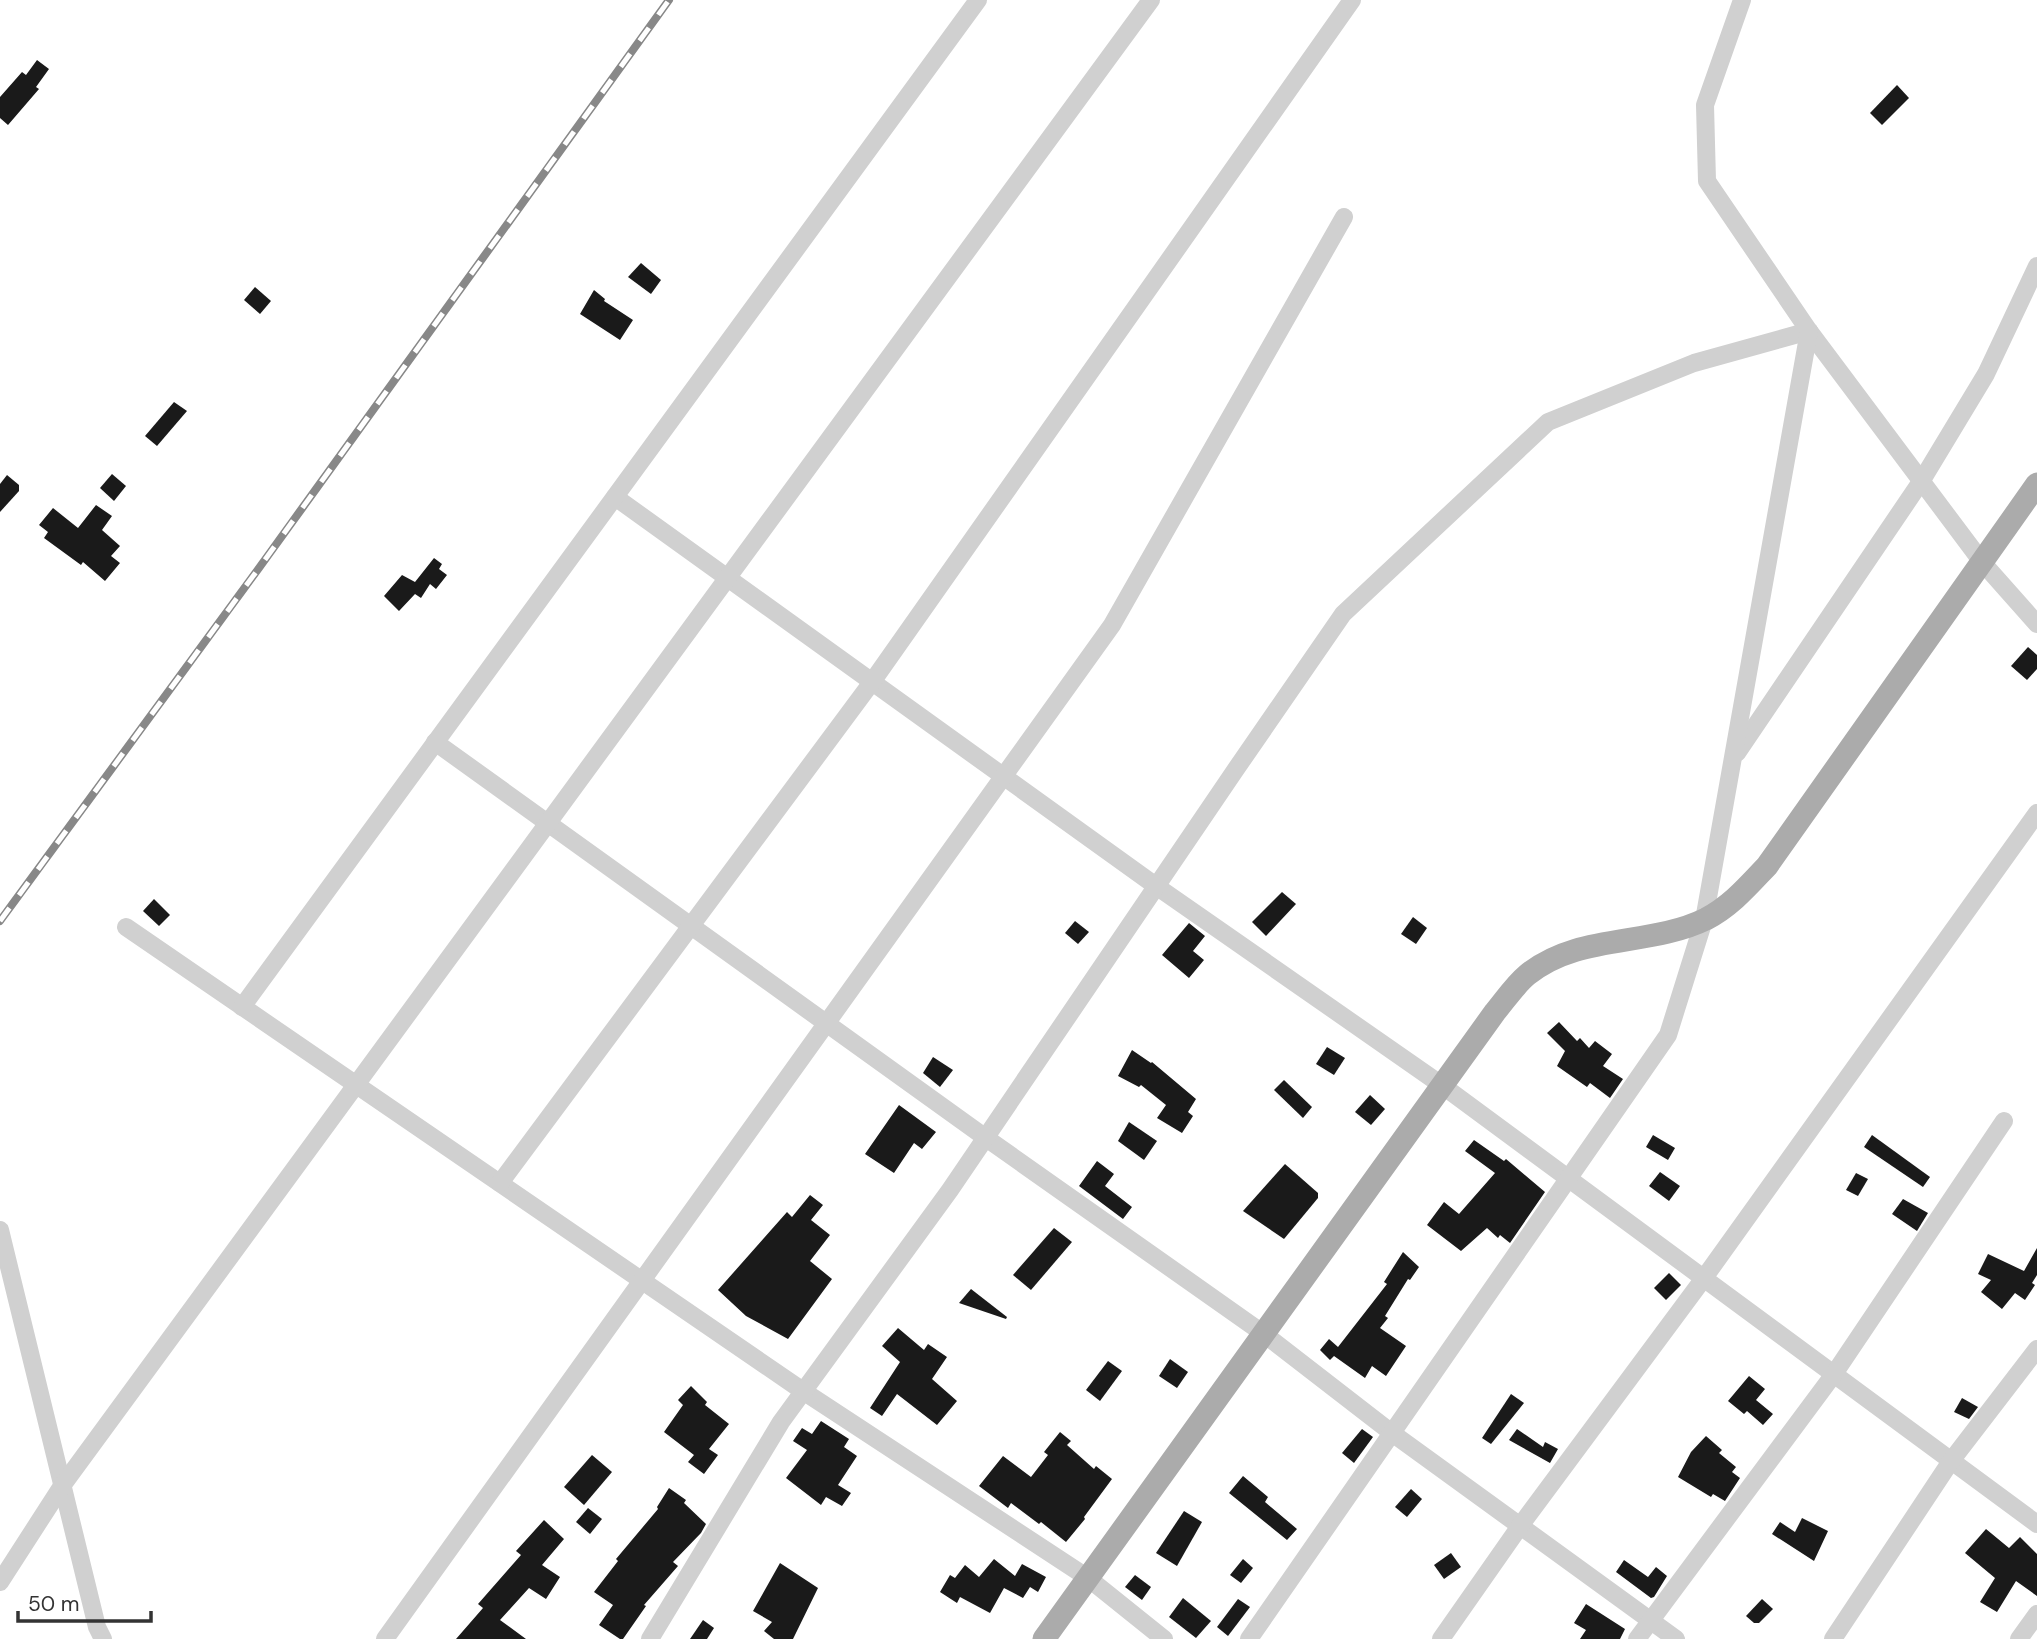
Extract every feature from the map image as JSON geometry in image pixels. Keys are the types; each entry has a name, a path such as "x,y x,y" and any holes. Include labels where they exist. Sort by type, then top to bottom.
{"main road":[{"path":"1044,1639 1495,1012 1526,976 1550,960 1581,948 1664,933 1704,920 1730,905 1767,866 2037,484"}],"street":[{"path":"242,1007 978,0"},
{"path":"0,1583 62,1486 1151,0"},
{"path":"500,1183 872,682 1352,0"},
{"path":"1742,0 1705,105 1707,181 1809,331 1982,562 2037,624"},
{"path":"386,1639 1112,625 1344,217"},
{"path":"1733,758 1922,480 1986,374 2037,266"},
{"path":"1249,1639 1668,1035 1704,920 1809,331"},
{"path":"650,1639 781,1422 950,1190 1343,614 1548,422 1695,363 1809,331"},
{"path":"615,497 1156,886 1443,1086 2037,1524"},
{"path":"435,742 1264,1334 1392,1433 1676,1639"},
{"path":"1441,1639 2037,813"},
{"path":"126,927 803,1391 1088,1578 1164,1639"},
{"path":"1637,1639 1834,1374 2004,1121"},
{"path":"0,1230 97,1627 103,1639"},
{"path":"1833,1639 1951,1461 2037,1349"},
{"path":"2019,1639 2037,1615"}],"building":[{"path":"37,60 49,69 36,87 39,89 8,125 0,118 0,97 22,72 26,75"},
{"path":"1897,85 1909,98 1882,125 1870,113"},
{"path":"641,263 661,280 651,294 628,277"},
{"path":"255,287 271,301 260,314 244,300"},
{"path":"594,290 604,301 633,320 620,340 580,314"},
{"path":"174,402 187,411 157,446 145,436"},
{"path":"112,474 126,486 114,501 100,488"},
{"path":"7,475 19,485 19,491 0,512 0,484"},
{"path":"96,505 112,516 102,530 120,546 111,556 120,563 105,581 83,562 81,565 44,538 48,532 39,525 53,508 78,528"},
{"path":"434,558 442,564 439,569 447,575 436,589 430,584 421,598 415,594 399,611 384,596 402,575 415,582"},
{"path":"2028,647 2037,655 2037,669 2027,680 2011,666"},
{"path":"1282,892 1296,904 1266,936 1252,922"},
{"path":"154,899 170,915 159,926 143,911"},
{"path":"1413,917 1427,928 1416,944 1401,934"},
{"path":"1075,921 1089,932 1078,944 1065,933"},
{"path":"1189,923 1205,936 1193,951 1204,960 1189,978 1162,955"},
{"path":"1559,1022 1577,1041 1580,1038 1589,1048 1595,1041 1612,1054 1603,1066 1623,1079 1610,1098 1590,1083 1587,1087 1557,1066 1565,1051 1547,1033"},
{"path":"1327,1047 1345,1058 1334,1075 1316,1064"},
{"path":"1132,1050 1152,1062 1196,1099 1188,1112 1193,1116 1182,1133 1157,1118 1166,1105 1141,1085 1139,1087 1118,1076"},
{"path":"933,1057 953,1070 940,1087 923,1073"},
{"path":"1284,1080 1312,1107 1303,1118 1274,1090"},
{"path":"1370,1095 1385,1109 1371,1125 1355,1112"},
{"path":"899,1105 936,1132 922,1149 914,1143 894,1173 865,1154"},
{"path":"1129,1122 1157,1141 1144,1160 1118,1141"},
{"path":"1653,1135 1675,1148 1668,1160 1646,1147"},
{"path":"1872,1135 1930,1177 1923,1187 1864,1147"},
{"path":"1474,1140 1504,1161 1506,1159 1545,1192 1510,1243 1500,1235 1498,1238 1487,1228 1461,1251 1427,1225 1444,1202 1459,1214 1495,1173 1465,1151"},
{"path":"1097,1161 1114,1174 1105,1186 1132,1207 1123,1219 1079,1186"},
{"path":"1285,1164 1318,1193 1318,1198 1284,1239 1243,1211"},
{"path":"1660,1172 1680,1186 1669,1201 1649,1186"},
{"path":"1856,1173 1868,1179 1858,1196 1846,1190"},
{"path":"810,1195 823,1205 811,1220 830,1235 810,1261 832,1279 788,1339 746,1316 718,1290 787,1212 792,1217"},
{"path":"1903,1199 1928,1213 1917,1231 1892,1214"},
{"path":"1054,1228 1072,1242 1031,1290 1013,1275"},
{"path":"2037,1248 2037,1275 2032,1283 2035,1285 2025,1300 2015,1293 2002,1309 1981,1292 1991,1280 1978,1274 1988,1254 2024,1271"},
{"path":"1403,1252 1419,1267 1410,1280 1408,1279 1380,1328 1406,1346 1386,1376 1372,1366 1365,1378 1334,1356 1330,1360 1320,1350 1329,1339 1338,1347 1387,1284 1384,1282"},
{"path":"1669,1273 1681,1285 1666,1300 1654,1288"},
{"path":"971,1289 1007,1317 1006,1319 959,1303"},
{"path":"898,1328 924,1350 928,1344 947,1357 932,1379 957,1401 937,1425 897,1394 882,1416 870,1408 900,1362 882,1346"},
{"path":"1170,1359 1188,1372 1177,1388 1159,1376"},
{"path":"1108,1361 1122,1371 1100,1401 1086,1390"},
{"path":"1749,1376 1765,1389 1756,1400 1773,1414 1763,1425 1747,1411 1744,1414 1728,1401"},
{"path":"691,1386 707,1402 705,1405 729,1424 709,1449 718,1455 704,1474 688,1462 694,1455 664,1432 683,1405 678,1400"},
{"path":"1511,1394 1524,1403 1491,1444 1482,1438"},
{"path":"1962,1398 1978,1407 1969,1419 1954,1412"},
{"path":"821,1421 849,1439 844,1447 857,1456 838,1485 851,1493 842,1506 826,1497 821,1505 786,1478 807,1450 793,1441 802,1428 812,1434"},
{"path":"1362,1429 1373,1437 1354,1463 1342,1453"},
{"path":"1517,1429 1543,1447 1545,1442 1558,1449 1550,1463 1509,1440"},
{"path":"1060,1432 1071,1441 1067,1445 1094,1469 1096,1466 1112,1479 1066,1542 1041,1522 1039,1524 1011,1503 1008,1508 979,1486 1003,1456 1031,1477 1048,1455 1044,1452"},
{"path":"1706,1436 1722,1450 1719,1453 1736,1467 1732,1472 1740,1478 1725,1501 1713,1494 1711,1497 1678,1477 1691,1452"},
{"path":"592,1455 612,1472 584,1505 564,1487"},
{"path":"1243,1476 1268,1497 1265,1502 1297,1529 1287,1540 1229,1493"},
{"path":"669,1488 686,1500 684,1503 706,1524 701,1533 673,1562 678,1566 644,1605 646,1606 623,1639 620,1639 599,1625 613,1605 594,1592 618,1561 616,1559 658,1509"},
{"path":"1411,1489 1422,1499 1407,1517 1395,1507"},
{"path":"588,1508 602,1519 590,1534 576,1522"},
{"path":"1184,1511 1202,1522 1177,1566 1156,1553"},
{"path":"1802,1518 1828,1531 1814,1561 1772,1534 1780,1522 1795,1532"},
{"path":"544,1520 564,1539 542,1565 560,1577 546,1599 529,1588 500,1620 526,1639 456,1639 483,1608 478,1604 521,1555 516,1551"},
{"path":"1986,1529 2009,1548 2020,1537 2037,1554 2037,1596 2016,1581 1997,1612 1980,1602 1995,1578 1965,1553"},
{"path":"1451,1553 1461,1567 1444,1579 1434,1565"},
{"path":"994,1559 1015,1576 1022,1564 1046,1577 1038,1592 1030,1587 1023,1598 1004,1588 990,1613 960,1597 957,1603 940,1592 950,1575 955,1578 965,1565 979,1577"},
{"path":"1243,1559 1253,1568 1241,1583 1230,1575"},
{"path":"1624,1560 1648,1577 1656,1567 1667,1576 1654,1597 1651,1598 1616,1572"},
{"path":"780,1563 818,1588 793,1639 774,1639 764,1631 772,1622 753,1611"},
{"path":"1135,1575 1151,1587 1142,1600 1125,1587"},
{"path":"1183,1598 1211,1621 1196,1638 1169,1617"},
{"path":"1238,1599 1250,1607 1228,1636 1217,1627"},
{"path":"1762,1599 1773,1609 1759,1623 1754,1623 1746,1616"},
{"path":"1586,1604 1625,1629 1620,1639 1580,1639 1586,1630 1574,1623"},
{"path":"703,1620 714,1628 707,1639 690,1639"}],"railway":[{"path":"0,921 669,0"}]}
